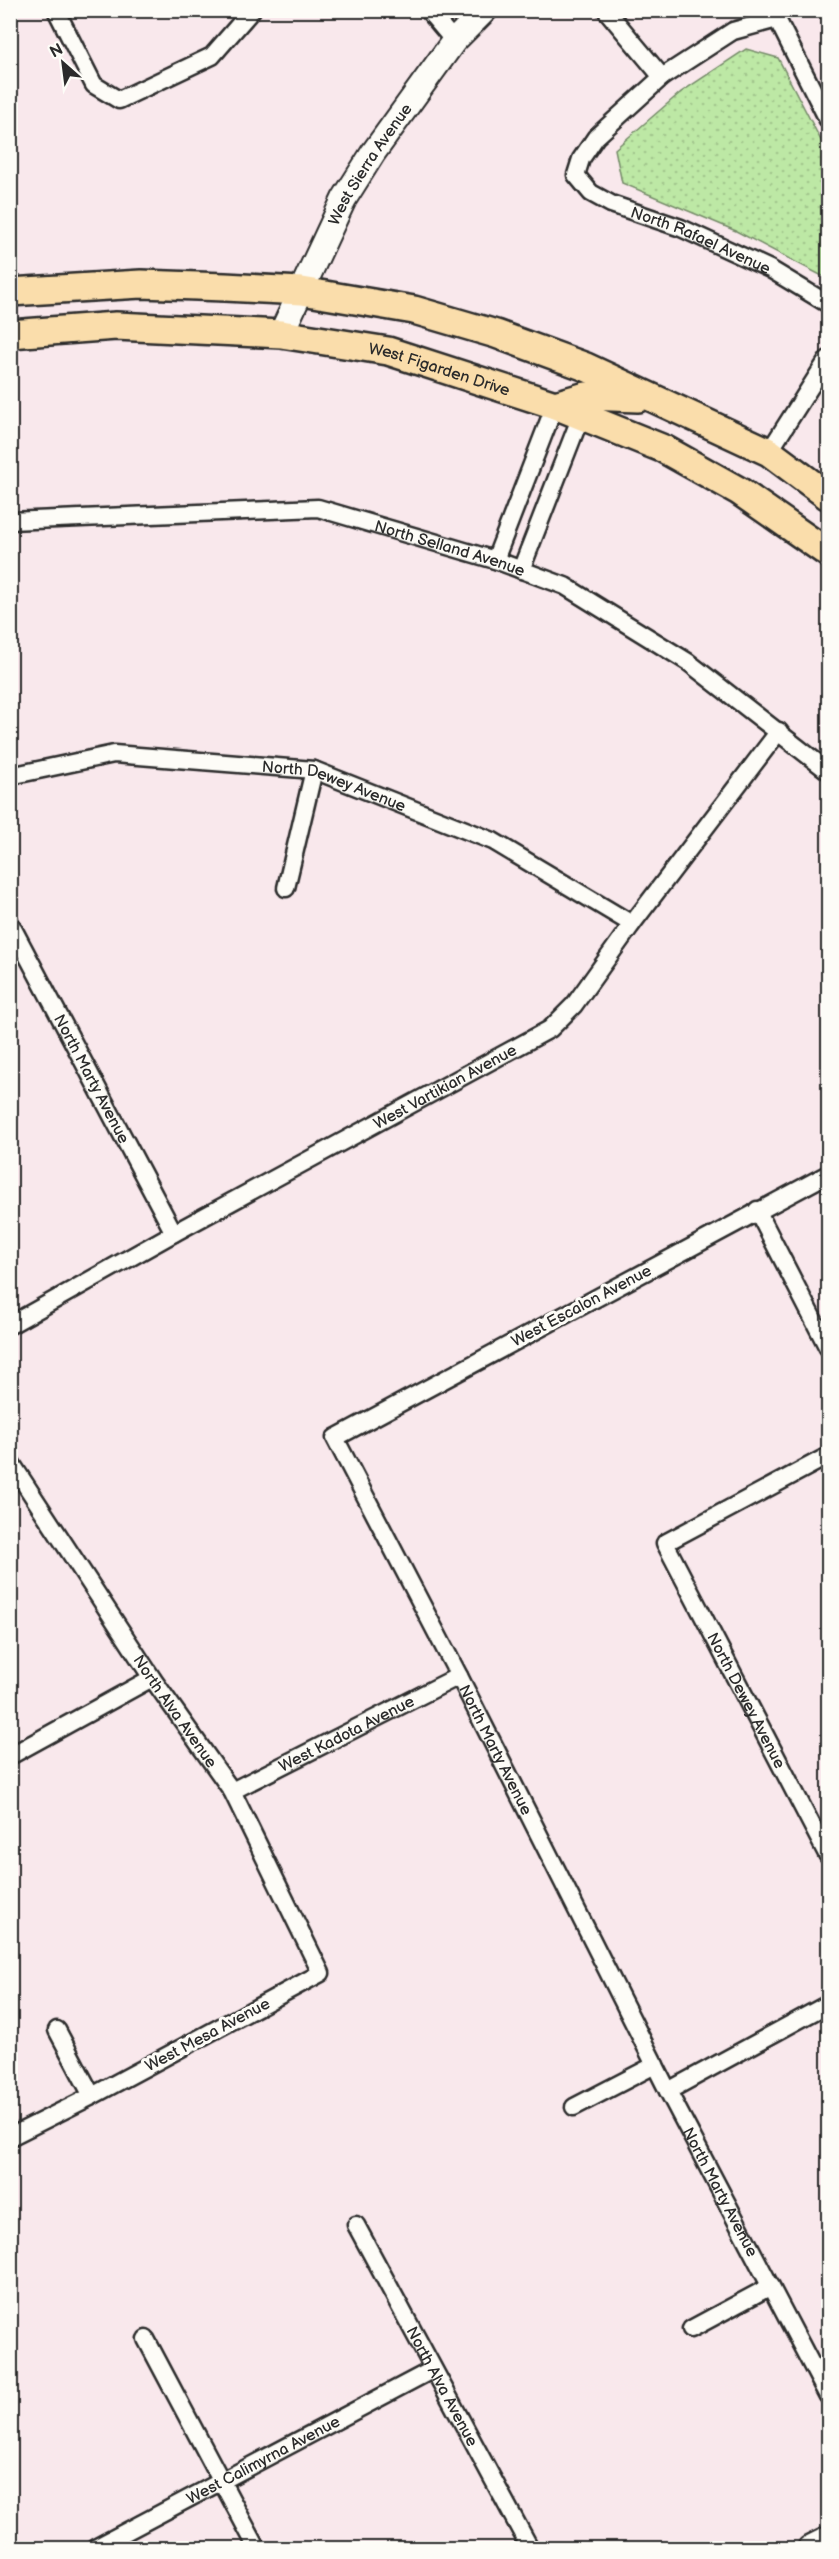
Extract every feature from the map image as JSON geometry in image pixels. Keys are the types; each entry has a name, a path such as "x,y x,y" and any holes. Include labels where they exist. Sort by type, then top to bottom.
{"main road":[{"path":"10,292 141,284 302,291 414,310 496,334 586,367 660,400 769,452 828,496"},
{"name":"West Figarden Drive","path":"10,334 116,326 281,333 388,351 555,405 664,449 739,491 828,553"},
{"path":"555,405 586,396 606,395 660,400"}],"street":[{"path":"56,10 94,85 119,100 212,56 252,10"},
{"path":"428,10 454,41"},
{"name":"West Sierra Avenue","path":"281,333 344,199 373,153 454,41 485,10"},
{"path":"606,10 662,77 733,31 777,19 828,120"},
{"name":"North Rafael Avenue","path":"662,77 596,137 581,159 576,176 591,193 611,204 681,228 770,269 828,304"},
{"path":"769,452 828,359"},
{"path":"495,560 555,405"},
{"path":"522,570 581,416"},
{"name":"North Selland Avenue","path":"10,520 318,508 495,560 565,586 688,662 828,771"},
{"name":"West Vartikian Avenue","path":"10,1325 174,1233 550,1029 574,1005 632,924 779,731"},
{"name":"North Dewey Avenue","path":"10,776 114,754 314,770 493,841 632,924"},
{"path":"286,888 314,770"},
{"name":"North Marty Avenue","path":"10,923 174,1233"},
{"name":"West Escalon Avenue","path":"334,1438 828,1174"},
{"path":"757,1210 828,1348"},
{"name":"North Marty Avenue","path":"334,1438 459,1676 668,2091 828,2396"},
{"name":"North Dewey Avenue","path":"828,1456 665,1543 828,1856"},
{"name":"North Alva Avenue","path":"12,1468 152,1678 232,1791 321,1973"},
{"name":"West Kadota Avenue","path":"232,1791 459,1676"},
{"path":"10,1756 152,1678"},
{"name":"West Mesa Avenue","path":"10,2137 92,2096 321,1973"},
{"path":"668,2091 828,2004"},
{"path":"57,2030 92,2096"},
{"path":"574,2107 655,2065"},
{"name":"North Alva Avenue","path":"356,2225 432,2370 530,2548"},
{"path":"692,2329 771,2286"},
{"path":"146,2339 257,2548"},
{"name":"West Calimyrna Avenue","path":"95,2548 432,2370"},
{"path":"810,2548 828,2539"}],"green space":[{"path":"746,49 778,58 828,154 828,279 736,231 622,183 615,149 681,92"}]}
